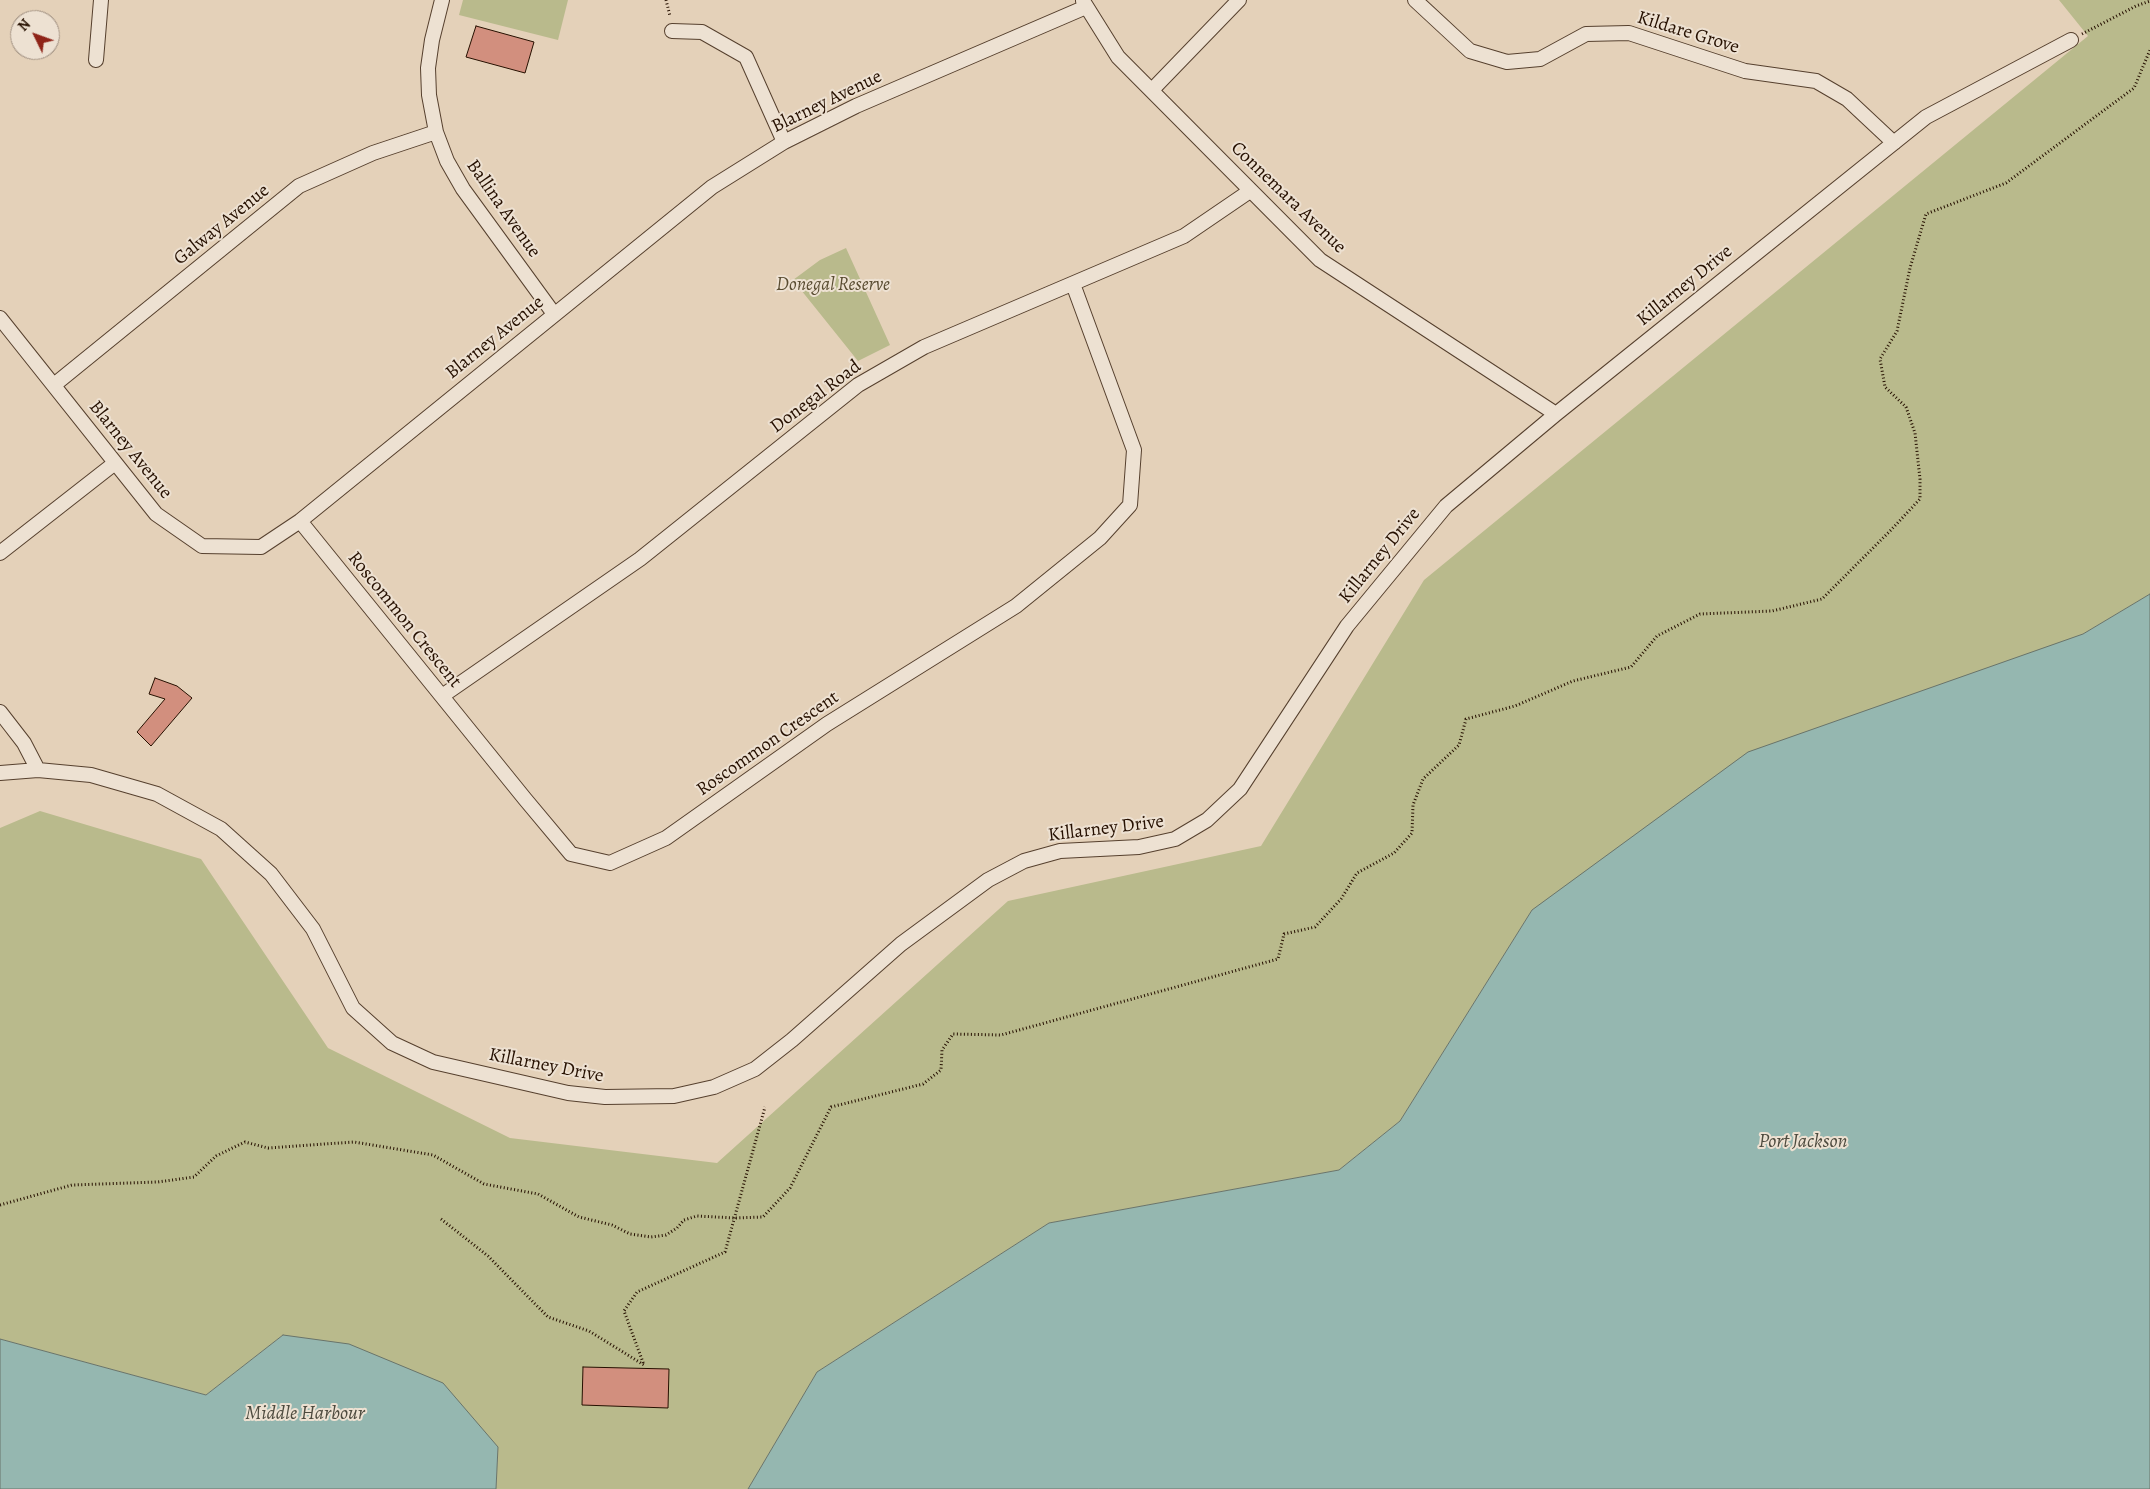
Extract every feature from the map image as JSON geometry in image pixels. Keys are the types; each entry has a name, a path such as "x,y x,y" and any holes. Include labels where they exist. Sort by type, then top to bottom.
{"street":[{"path":"96,60 101,0"},
{"name":"Ballina Avenue","path":"442,0 432,40 428,68 429,95 436,132 447,162 463,189 554,314"},
{"path":"1152,90 1239,0"},
{"name":"Kildare Grove","path":"1415,0 1470,51 1507,62 1540,58 1586,34 1630,33 1746,71 1816,81 1847,99 1894,143"},
{"name":"Connemara Avenue","path":"1084,4 1118,57 1320,260 1556,414"},
{"name":"Blarney Avenue","path":"0,318 156,514 202,546 261,547 300,521 712,187 784,142 856,106 1084,4"},
{"path":"672,31 702,32 746,57 784,142"},
{"name":"Killarney Drive","path":"0,773 38,770 91,775 157,794 221,829 271,874 312,929 353,1008 392,1043 433,1062 568,1093 605,1097 674,1096 714,1086 756,1068 792,1040 902,944 988,880 1024,861 1060,851 1139,847 1176,839 1207,820 1240,789 1347,626 1446,506 1556,414 1926,117 2071,40"},
{"name":"Galway Avenue","path":"54,385 299,186 373,153 436,132"},
{"name":"Donegal Road","path":"442,696 640,559 858,384 924,347 1184,236 1250,191"},
{"name":"Roscommon Crescent","path":"300,521 571,854 610,863 666,838 827,724 1016,606 1100,538 1130,505 1134,450 1073,284"},
{"path":"0,553 115,462"},
{"path":"0,712 24,743 38,770"}],"path":[{"path":"2136,0 2136,6"},
{"path":"2071,40 2136,6 2150,1"},
{"path":"441,1220 488,1256 548,1317 590,1331 644,1365 624,1311 637,1292 725,1252 765,1107"}],"green space":[{"path":"463,0 568,0 558,40 459,15"},
{"path":"2059,0 2150,0 2150,594 2083,634 1532,910 1400,1121 1339,1170 1049,1223 817,1372 748,1489 496,1489 498,1447 283,1335 206,1395 0,1339 0,828 40,811 201,859 328,1048 510,1138 717,1163 1008,901 1261,846 1424,580 2088,36"},
{"name":"Donegal Reserve","path":"846,248 890,345 858,361 793,280 820,260"}],"water":[{"name":"Port Jackson","path":"2150,594 2150,1489 748,1489 817,1372 1049,1223 1339,1170 1400,1121 1532,910 1748,752 2083,634"},
{"name":"Middle Harbour","path":"283,1335 349,1344 443,1383 498,1447 496,1489 0,1489 0,1339 206,1395"}],"building":[{"path":"476,26 534,42 525,73 466,57"},
{"path":"155,678 177,686 192,698 151,746 137,732 165,699 149,694"},
{"path":"583,1367 669,1369 668,1408 582,1405"}]}
